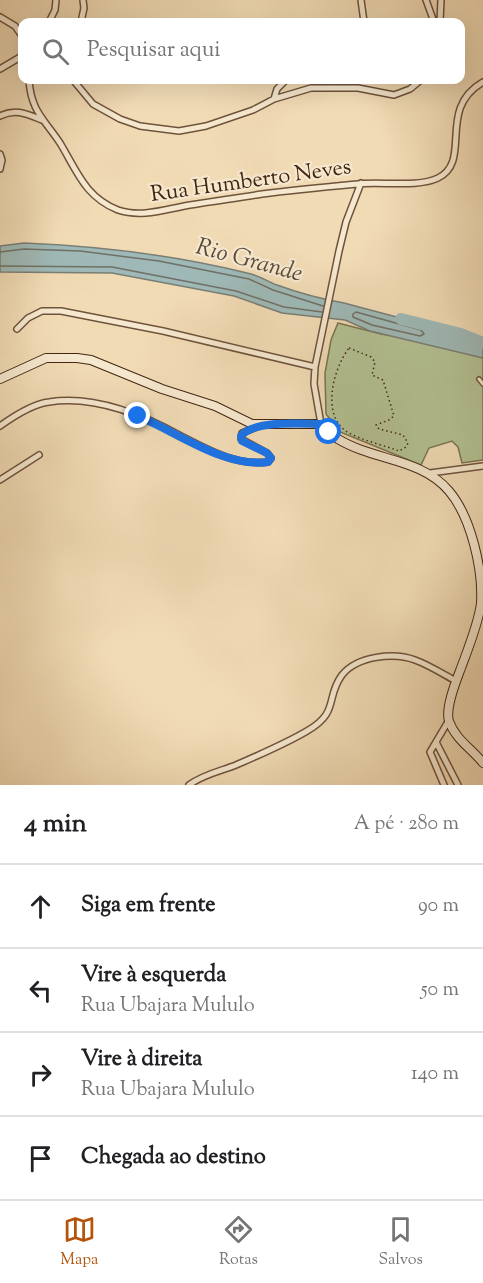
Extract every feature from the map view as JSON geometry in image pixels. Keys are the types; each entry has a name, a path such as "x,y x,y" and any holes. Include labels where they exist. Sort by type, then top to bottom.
{"street":[{"path":"51,18 56,0"},
{"path":"81,18 83,0"},
{"path":"361,0 363,18"},
{"path":"426,0 433,18"},
{"path":"440,18 441,0"},
{"path":"0,17 18,30"},
{"path":"0,69 18,58"},
{"name":"Rua Humberto Neves","path":"30,84 34,108 55,136 75,172 88,189 117,209 130,213 160,212 189,205 265,194 361,183 421,183 438,178 446,173 454,159 460,104 467,93 483,82"},
{"path":"76,84 93,104 105,112 140,126 168,130 193,130 253,110 274,99 311,88 358,88 394,95 416,84"},
{"path":"274,99 282,84"},
{"path":"0,116 12,111 23,112 44,121"},
{"path":"0,154 0,169"},
{"path":"361,183 344,232 315,367 314,384 321,424 339,440 430,473 449,492 460,510 471,535 481,578 481,604 456,681 449,708 449,720 460,740 483,763"},
{"path":"17,329 28,318 42,311 61,310 152,328 315,367"},
{"path":"0,380 46,358 92,360 215,406 243,421 261,425 321,424"},
{"path":"0,426 38,405 49,402 84,402 138,416 165,427 211,452 253,463 268,462 270,456 242,441 241,436 246,431 261,425"},
{"path":"0,480 39,455"},
{"path":"430,473 483,466"},
{"path":"189,785 248,760 307,731 325,718 342,675 367,659 399,657 414,660 456,681"},
{"path":"444,785 430,755 430,750 449,720"},
{"path":"436,742 458,785"}],"lane":[{"path":"479,379 483,384"}],"path":[{"path":"350,348 371,357 375,362 372,375 383,380 394,416 376,425 379,429 404,435 408,443 399,452 347,432 338,423 332,409 332,394 339,368 350,348"}],"green space":[{"path":"338,323 413,339 483,358 483,460 462,463 458,447 452,441 429,448 421,465 340,432 326,414 325,373 331,340"}],"water":[{"path":"24,243 136,252 251,274 302,293 483,340 483,358 370,331 345,320 282,313 234,296 112,273 0,272 0,246"}],"waterway":[{"name":"Rio Grande","path":"401,319 461,334 483,343"}],"route":[{"path":"138,416 165,427 211,452 253,463 268,462 271,458 267,453 242,441 242,433 246,431 261,425 321,424 329,432"}]}
